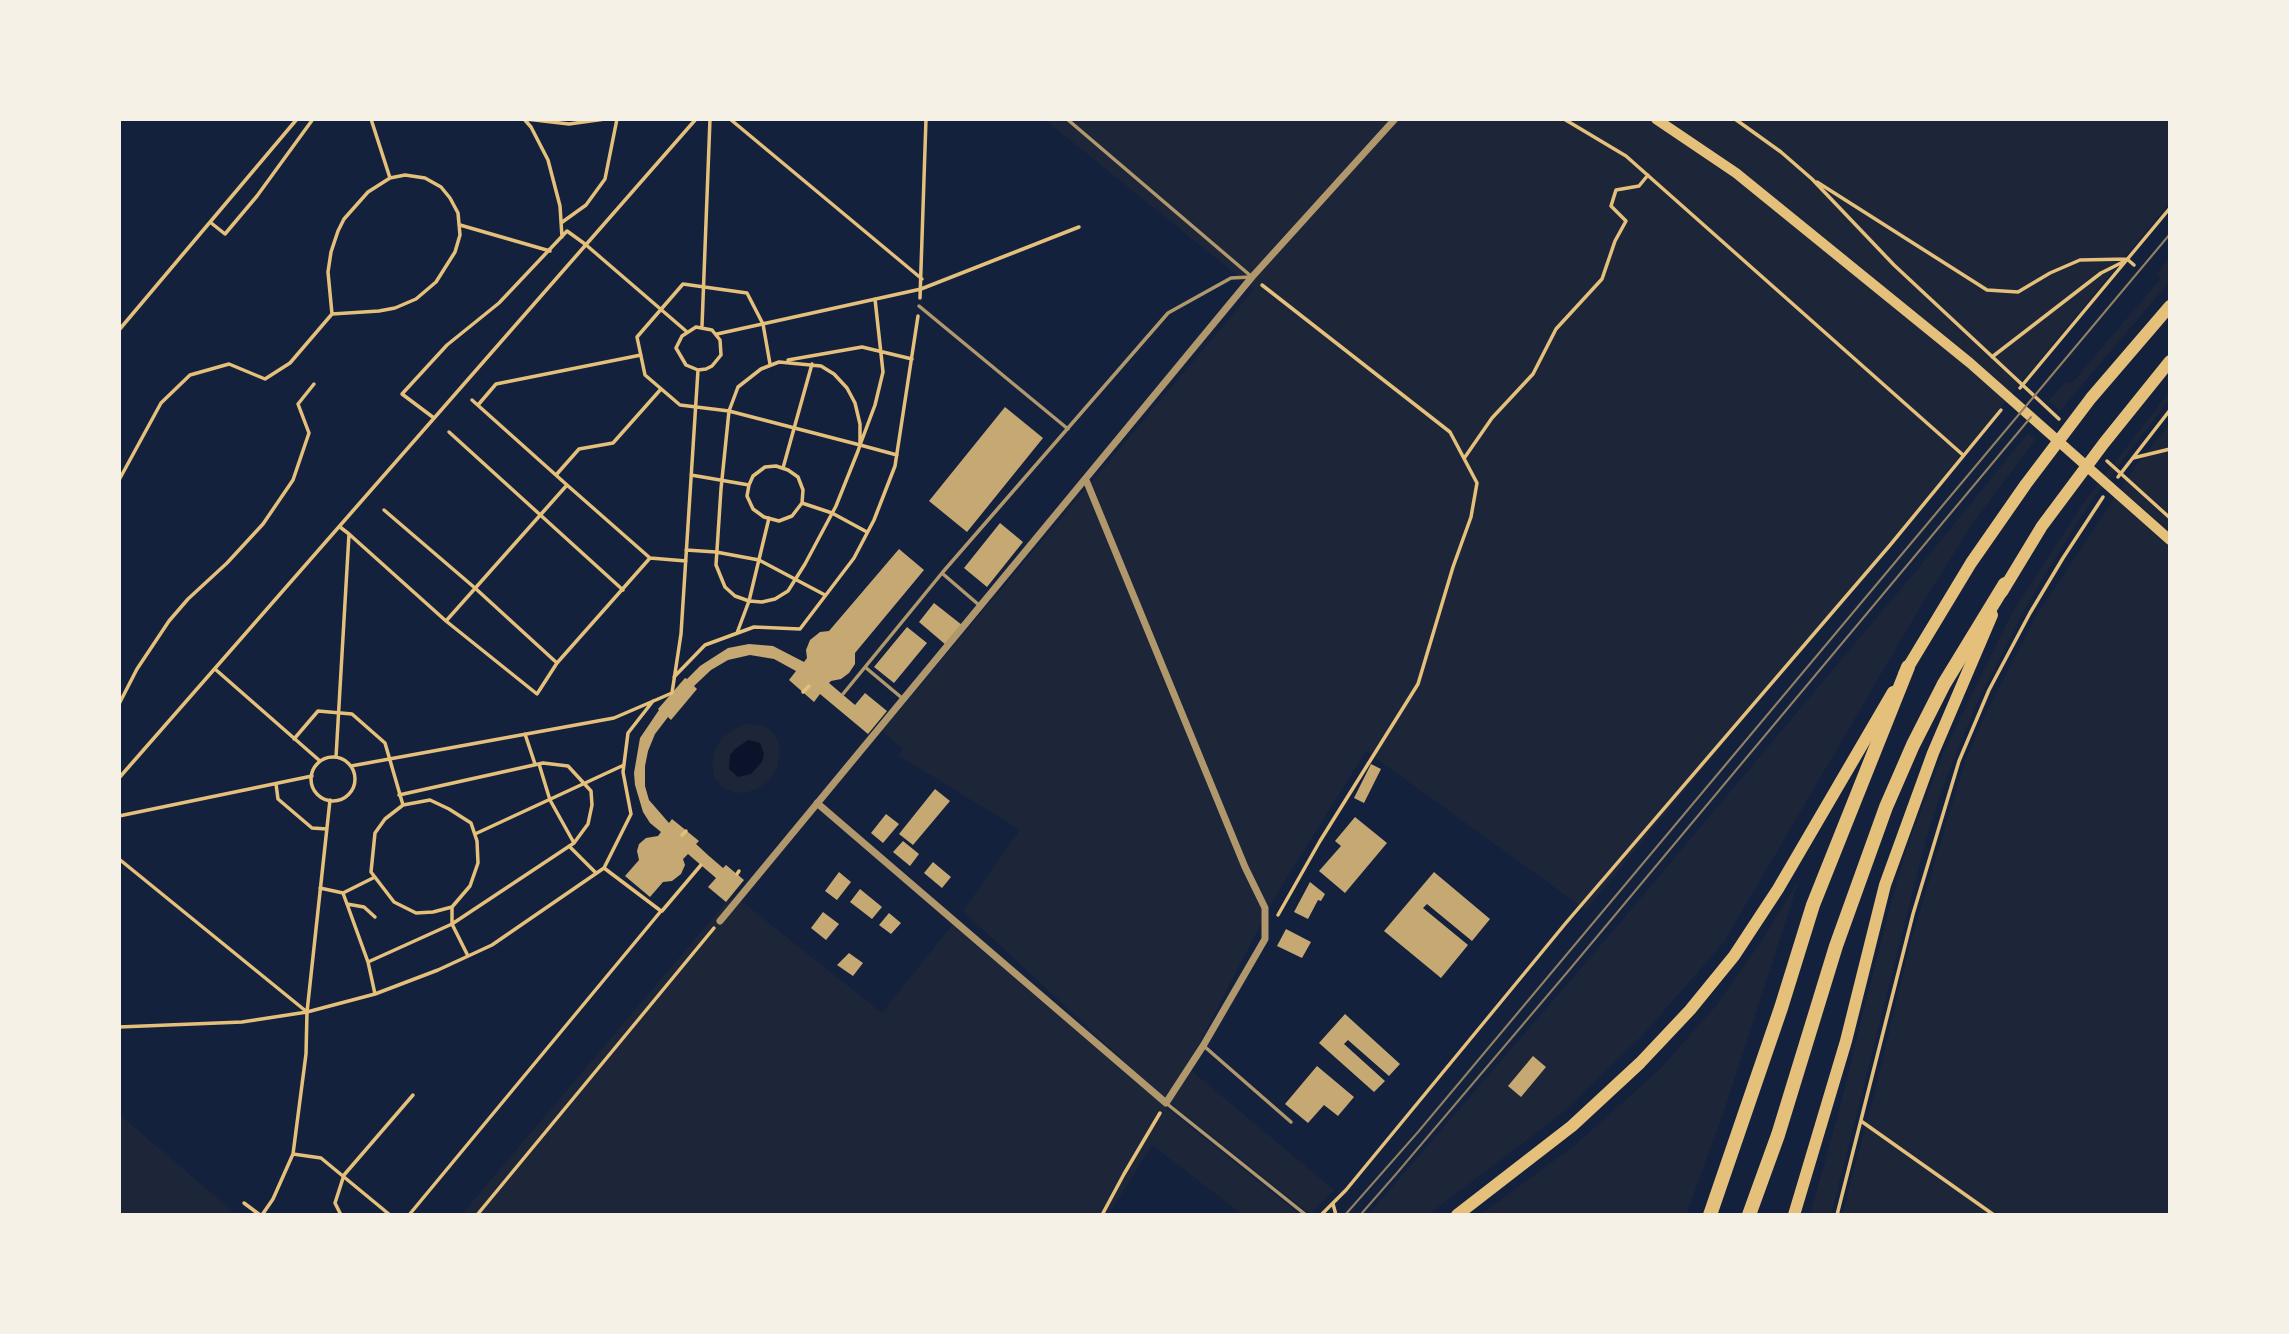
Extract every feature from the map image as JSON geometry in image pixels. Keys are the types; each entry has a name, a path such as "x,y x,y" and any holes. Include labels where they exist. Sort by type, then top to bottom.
{"highway":[{"path":"1749,1215 1778,1135 1836,946 1886,807 1944,684 2005,584"},
{"path":"1710,1215 1773,1034 1816,894 1908,667"}],"main road":[{"path":"1656,119 1736,173 1990,381 2170,540"},
{"path":"1457,1215 1572,1126 1640,1063 1690,1010 1734,956 1778,889 1971,563 2091,398 2170,306"},
{"path":"1794,1215 1846,1041 1885,885 1933,753 2005,584 2042,526 2170,360"}],"street":[{"path":"720,921 1252,277 1395,119"},
{"path":"817,803 1166,1103 1265,939 1265,908 1245,867 1086,480"}],"lane":[{"path":"1068,119 1252,277"},
{"path":"843,694 942,573 1168,313 1231,278 1252,277"},
{"path":"919,306 1069,429"},
{"path":"942,573 981,607"},
{"path":"865,667 904,699"},
{"path":"1203,1045 1291,1122"},
{"path":"1166,1103 1306,1215"}],"path":[{"path":"119,330 297,119"},
{"path":"210,222 225,234 257,196 313,119"},
{"path":"371,119 390,178"},
{"path":"562,237 560,206 548,160 524,119 569,124 605,119"},
{"path":"561,223 586,205 605,180 617,119"},
{"path":"119,778 696,119"},
{"path":"702,326 710,119"},
{"path":"730,119 922,279"},
{"path":"674,677 705,645 754,627 800,629 854,558 868,532 895,466 912,359 922,279 926,119"},
{"path":"1564,119 1626,156 1964,455"},
{"path":"1735,119 1812,178 1894,265 2002,367"},
{"path":"119,480 161,403 190,375 229,364 265,379 290,363 332,314 388,310 416,299 436,282 449,264 458,244 460,225 452,202 441,187 425,178 405,175 390,178 368,192 353,207 338,231 328,272 332,314"},
{"path":"1465,457 1492,418 1533,374 1556,330 1602,279 1615,241 1626,221 1611,206 1616,190 1639,186 1648,175"},
{"path":"1812,178 1987,290 2018,292 2080,260 2127,259 2134,265"},
{"path":"2015,393 2170,208"},
{"path":"460,225 550,251"},
{"path":"717,334 921,289 1079,227"},
{"path":"434,418 402,394 447,345 499,303 567,232 585,244 686,331"},
{"path":"1992,357 2101,273 2127,259"},
{"path":"1252,277 1450,432 1477,483 1471,517 1419,684 1320,841 1265,939"},
{"path":"770,364 763,324 747,293 683,284 637,337 645,375 680,405 729,411 897,455"},
{"path":"875,299 880,352 883,372 849,477 788,591 775,599 762,602 735,596 725,587 716,565 716,552 729,411 738,387 770,364 862,347 880,352 912,359"},
{"path":"702,326 717,334 721,355 712,366 698,370 686,365 676,348 686,331 702,326"},
{"path":"478,405 496,384 640,355"},
{"path":"779,362 821,366 834,374 847,388 855,403 860,424 860,445"},
{"path":"783,468 811,364"},
{"path":"351,766 355,779 350,793 344,798 323,798 314,789 313,770 325,758 336,757 351,766 614,718 672,693 681,634 698,370"},
{"path":"119,704 137,669 169,621 263,524 293,480 309,433 298,404 314,384"},
{"path":"556,475 579,449 613,443 662,389"},
{"path":"472,400 650,558 686,561"},
{"path":"1321,1215 1333,1204 1565,924 1882,555 2007,403"},
{"path":"2117,478 2170,410"},
{"path":"449,432 623,590"},
{"path":"2131,459 2170,449"},
{"path":"765,467 783,468 798,477 803,490 802,503 792,516 779,521 764,517 752,509 747,496 753,476 765,467"},
{"path":"691,475 749,485"},
{"path":"446,621 567,485"},
{"path":"1837,1215 1913,914 1959,761 1989,690 2030,613 2109,488"},
{"path":"802,503 832,513 868,532"},
{"path":"2159,508 2170,518"},
{"path":"384,510 557,663"},
{"path":"737,633 749,601 769,518"},
{"path":"340,527 446,621 537,694 557,663 650,558"},
{"path":"336,757 349,534"},
{"path":"686,550 759,560 826,596"},
{"path":"215,669 320,761"},
{"path":"803,692 809,686"},
{"path":"119,1027 242,1022 307,1012 375,993 438,970 492,945 604,868 631,814 624,765 628,733 653,701"},
{"path":"294,739 318,711 352,714 385,743 402,805"},
{"path":"525,734 550,800 572,844 596,873"},
{"path":"368,962 452,924 572,844 588,824 592,805 591,791 568,765 537,764 399,795"},
{"path":"475,834 624,765"},
{"path":"119,816 312,776"},
{"path":"275,783 278,799 312,828 327,829"},
{"path":"244,1203 261,1215 273,1199 293,1154 306,1054 307,1012 330,800"},
{"path":"430,800 471,824 475,834 478,863 470,886 452,907 433,912 416,912 394,902 371,872 375,832 385,819 402,805 430,800"},
{"path":"682,835 686,831"},
{"path":"119,859 307,1012"},
{"path":"409,1215 701,865"},
{"path":"604,868 661,911"},
{"path":"320,888 343,893 375,877"},
{"path":"343,893 368,962 375,993"},
{"path":"347,904 364,907 375,917"},
{"path":"452,907 452,924 468,956"},
{"path":"477,1215 720,921"},
{"path":"341,1215 335,1202 344,1175 413,1096"},
{"path":"1102,1215 1166,1103"},
{"path":"1861,1121 1994,1215"},
{"path":"293,1154 321,1158 390,1215"},
{"path":"1333,1204 1336,1215"}],"shaded area":[{"path":"1044,119 2170,119 2170,202 1586,910 1366,751 1276,895 1187,1067 1334,1190 1310,1214 1166,1100 963,911 1020,830 898,755 903,749 882,731 1254,289"},
{"path":"2170,258 2170,281 2060,411 2049,401 2065,382 2072,383 2161,278 2156,274"},
{"path":"2170,391 2170,399 2090,503 2045,575 1975,707 1943,787 1926,839 1831,1215 1810,1215 1897,881 1944,751 2012,613 2084,502"},
{"path":"2170,423 2170,1215 1842,1215 1911,941 1966,759 1988,709 2035,618 2137,464"},
{"path":"2028,433 2036,439 1972,524 1919,609 1724,942 1642,1036 1562,1113 1428,1215 1368,1215 1613,931 1921,565"},
{"path":"746,724 760,725 771,730 778,741 780,753 777,767 770,779 759,788 745,793 733,792 722,787 714,777 712,764 715,750 722,738"},
{"path":"748,740 760,743 764,754 762,762 751,774 738,777 729,769 730,755"},
{"path":"1799,880 1724,1111 1686,1215 1480,1215 1574,1146 1659,1070 1715,1007 1763,939"},
{"path":"729,899 745,904 882,1013 953,924 1173,1113 1300,1215 1243,1215 1152,1145 1108,1215 461,1215"},
{"path":"119,1114 237,1215 119,1215"}],"building":[{"path":"1005,407 1043,438 967,532 929,501"},
{"path":"1000,523 1023,542 987,587 964,568"},
{"path":"899,549 924,570 855,653 855,664 849,673 829,683 855,705 865,693 887,711 868,734 820,694 814,702 789,680 796,671 774,659 750,655 728,660 711,670 694,686 697,689 671,720 668,717 655,734 645,766 645,786 649,800 669,823 672,819 699,841 696,844 723,868 726,865 744,880 726,902 708,887 716,878 688,854 683,859 685,865 681,874 672,881 663,882 650,897 625,876 639,860 639,844 661,832 650,823 643,812 634,773 640,738 658,709 685,678 728,648 749,644 773,646 804,662 810,640 820,632 829,631"},
{"path":"934,603 962,625 946,645 919,622"},
{"path":"907,627 927,643 894,683 874,667"},
{"path":"1371,764 1381,769 1364,803 1354,798"},
{"path":"935,789 950,801 913,845 899,834"},
{"path":"886,814 899,824 883,843 871,833"},
{"path":"1355,817 1387,843 1345,893 1319,871 1341,846 1335,841"},
{"path":"903,841 919,854 910,866 893,852"},
{"path":"933,862 951,877 942,888 924,873"},
{"path":"839,872 851,882 837,900 825,891"},
{"path":"1434,872 1490,919 1472,941 1427,904 1423,908 1468,945 1441,978 1384,931"},
{"path":"1310,882 1325,894 1321,901 1318,900 1308,919 1294,912"},
{"path":"860,889 882,907 872,919 850,902"},
{"path":"823,912 839,924 826,940 811,928"},
{"path":"889,913 901,923 891,934 879,925"},
{"path":"1286,929 1311,942 1302,958 1277,946"},
{"path":"849,953 863,963 853,976 837,965"},
{"path":"1345,1014 1400,1064 1389,1076 1348,1040 1344,1044 1385,1081 1374,1092 1319,1043"},
{"path":"1533,1056 1546,1067 1521,1097 1508,1086"},
{"path":"1317,1066 1354,1097 1338,1116 1324,1105 1308,1123 1285,1104"}],"tram line":[{"path":"1345,1215 1418,1132 2170,234"},
{"path":"1362,1213 1570,969 2031,417"}]}
